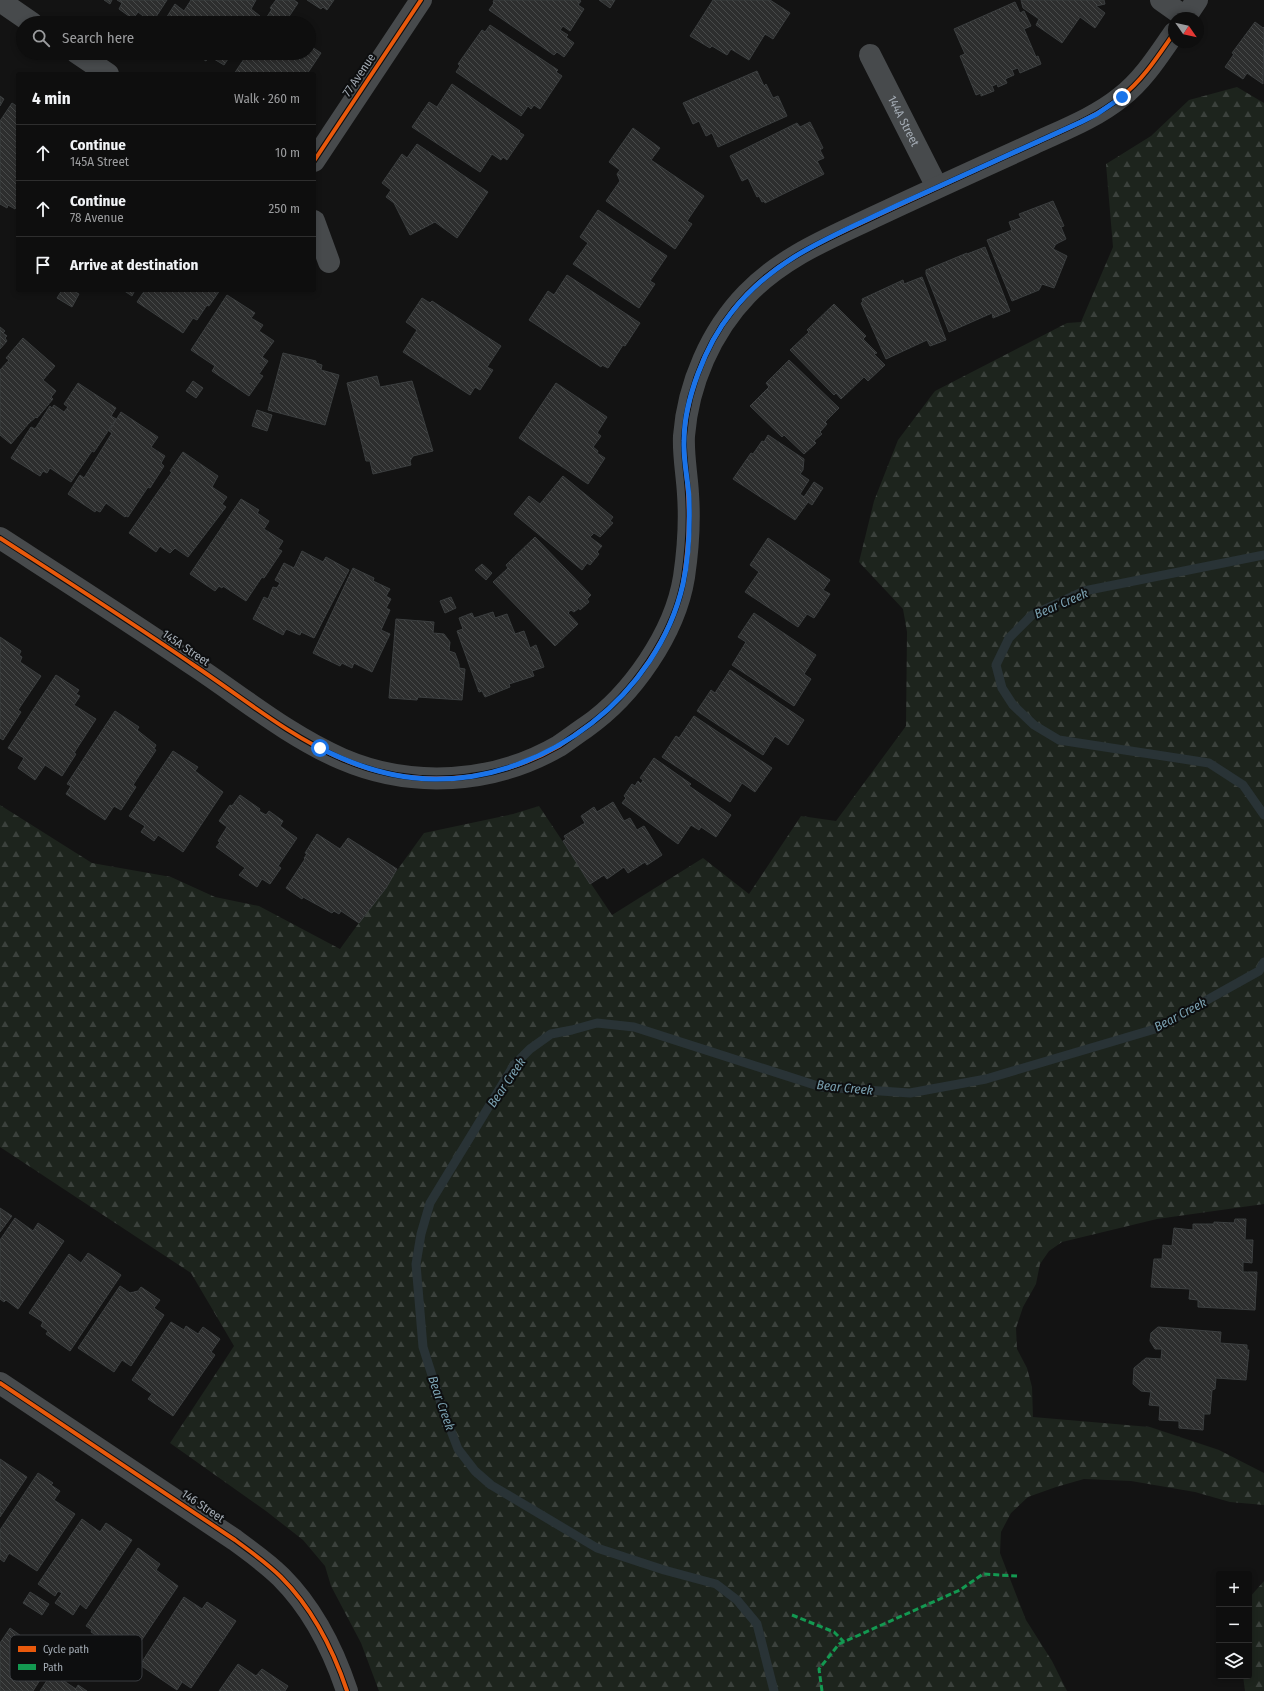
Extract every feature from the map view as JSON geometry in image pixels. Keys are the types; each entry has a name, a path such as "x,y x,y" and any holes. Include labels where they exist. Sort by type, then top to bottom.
{"street":[{"name":"77 Avenue","path":"316,158 421,0"},
{"path":"1161,0 1178,12"},
{"path":"0,1 22,16"},
{"name":"145A Street","path":"0,538 192,664 292,732 342,759 365,768 412,778 435,779 459,778 488,774 523,762 557,747 594,722 627,691 651,658 671,621 683,584 688,546 689,516 684,440 686,421 696,376 716,334 730,313 747,294 783,262 804,249 1081,122 1104,110 1133,88 1151,67 1168,42"},
{"name":"144A Street","path":"870,55 937,187"},
{"path":"87,60 105,72"},
{"path":"316,226 329,262"},
{"name":"146 Street","path":"0,1383 235,1540 267,1564 294,1592 319,1628 330,1647 347,1691"}],"green space":[{"path":"1237,87 1264,103 1264,1204 1157,1219 1062,1242 1049,1251 1040,1264 1036,1284 1023,1307 1016,1328 1017,1349 1027,1368 1032,1387 1033,1417 1150,1427 1219,1450 1264,1473 1264,1505 1230,1502 1195,1492 1131,1481 1084,1479 1028,1497 1011,1513 1001,1532 1000,1553 1026,1620 1052,1661 1067,1691 379,1691 361,1643 331,1586 325,1566 303,1540 266,1511 170,1443 234,1346 191,1273 0,1147 0,805 92,863 171,877 215,897 259,906 340,949 424,833 513,814 539,806 612,915 703,858 749,894 801,816 836,821 906,726 907,632 903,609 859,562 874,501 898,440 935,391 1067,323 1081,322 1113,247 1106,164 1151,136 1189,100"},
{"path":"1264,1581 1264,1691 1245,1691 1243,1679 1252,1679 1252,1595"}],"building":[{"path":"104,0 112,0 110,4"},
{"path":"117,0 167,0 157,16 143,16 138,12 135,16 129,16 119,9 122,3"},
{"path":"191,0 256,0 251,9 260,16 167,16 175,4 184,11"},
{"path":"276,0 294,0 298,3 289,16 268,16 272,9 270,8"},
{"path":"307,0 334,0 327,10 323,7 321,9"},
{"path":"494,0 581,1 578,5 584,9 570,31 563,26 560,30 568,35 566,37 574,43 564,57 557,52 554,55 489,10 494,3"},
{"path":"599,0 615,0 610,8"},
{"path":"713,0 770,0 790,13 773,39 765,34 749,60 731,49 727,55 712,46 710,48 690,36"},
{"path":"1021,0 1104,0 1105,4 1096,6 1105,13 1095,28 1080,17 1062,43 1036,25 1039,19 1023,8"},
{"path":"1015,2 1020,13 1024,11 1031,26 1024,29 1036,57 1038,56 1041,64 1020,73 1018,68 1012,70 1014,75 1005,79 1007,83 998,87 997,84 992,86 994,91 981,96 981,93 976,95 960,56 965,54 954,29"},
{"path":"1255,22 1263,28 1264,27 1263,84 1247,73 1243,79 1225,67 1234,54 1232,53"},
{"path":"490,25 558,70 556,72 562,76 540,109 534,105 531,109 528,106 521,116 456,72 460,66 458,64 482,30 485,32"},
{"path":"316,50 321,53 308,72 235,72 243,60 316,60"},
{"path":"216,60 227,60 224,65"},
{"path":"757,71 764,86 766,84 773,98 778,96 787,116 718,147 712,133 706,136 699,121 693,124 683,103"},
{"path":"452,84 524,135 507,160 503,157 501,160 492,154 480,172 412,127 429,102 437,107"},
{"path":"0,96 4,99 0,106"},
{"path":"12,103 16,106 15,209 8,205 7,208 0,204 0,121"},
{"path":"810,122 823,148 820,150 824,158 817,161 824,174 765,203 764,201 762,202 759,196 757,197 748,178 742,181 730,156 797,123 800,127"},
{"path":"633,128 660,148 651,160 704,196 687,221 692,224 675,249 606,201 620,181 617,174 620,170 609,162"},
{"path":"417,144 488,192 457,238 435,222 410,235 394,203 386,197 391,190 382,183 402,154 407,158"},
{"path":"1053,201 1064,226 1061,227 1066,239 1056,244 1053,249 1067,256 1054,288 1042,284 1039,290 1012,301 987,240 1012,230 1009,222 1021,218 1019,214"},
{"path":"598,210 667,256 650,281 655,284 639,308 573,264 588,243 580,237"},
{"path":"985,247 1010,311 993,318 992,313 949,332 926,274 926,270"},
{"path":"567,275 640,323 608,368 602,365 601,367 529,320 548,291 554,295"},
{"path":"922,277 946,340 930,346 927,340 886,359 861,303 863,302 862,299 903,280 904,284"},
{"path":"61,292 76,292 79,294 72,307 57,298"},
{"path":"126,292 134,292 132,296"},
{"path":"144,292 219,292 209,306 207,305 197,320 193,318 183,333 137,302"},
{"path":"227,295 255,313 251,318 263,325 259,331 274,341 262,357 268,361 259,374 263,376 249,396 212,371 215,366 191,350"},
{"path":"422,298 430,303 432,301 501,346 487,367 493,370 480,390 475,387 470,395 403,352 417,330 406,322"},
{"path":"834,304 866,336 863,339 877,353 874,354 885,365 868,381 864,377 841,399 836,393 834,395 790,350 809,332 807,330"},
{"path":"0,327 5,331 3,333 7,336 5,338 7,341 0,349"},
{"path":"23,338 55,366 43,380 56,391 51,397 53,399 37,418 36,417 29,423 11,444 0,435 0,370 9,360 6,358"},
{"path":"283,353 316,361 316,363 322,365 321,370 339,375 325,425 268,410"},
{"path":"789,360 839,408 825,422 827,424 820,432 822,434 814,441 816,443 804,454 784,435 782,437 750,406 769,387 766,383"},
{"path":"377,376 380,387 412,381 433,451 413,456 410,461 411,465 373,474 370,461 366,461 347,383"},
{"path":"193,381 203,388 196,398 186,391"},
{"path":"78,383 116,408 111,416 116,419 94,452 92,451 71,482 50,468 47,473 43,471 40,476 11,458 31,427 35,429 50,406 52,408 54,405 64,412 68,407 64,404"},
{"path":"556,383 607,417 597,433 601,436 593,447 598,451 597,453 605,458 588,484 519,438"},
{"path":"257,410 272,415 267,431 252,426"},
{"path":"121,412 158,437 151,447 165,456 161,463 164,466 150,488 148,487 128,517 125,517 106,503 100,512 96,510 95,512 68,494 80,475 84,478 112,433 109,431"},
{"path":"768,435 804,459 803,470 800,474 809,480 800,494 804,497 814,482 823,488 812,505 808,502 795,520 733,479 751,453 753,454"},
{"path":"183,452 218,476 212,487 227,497 222,504 226,507 188,557 175,548 170,553 160,546 156,552 129,533 172,472 170,471"},
{"path":"563,476 613,517 610,521 613,523 600,537 594,533 590,537 602,546 597,552 599,554 590,565 587,563 582,570 514,514 529,496 540,504"},
{"path":"241,499 259,510 257,513 269,521 264,529 283,541 278,549 282,551 246,601 223,586 222,588 219,586 215,591 190,574"},
{"path":"535,537 591,595 587,599 589,602 580,610 579,608 574,612 571,610 568,613 578,624 555,646 493,582 508,568 506,565"},
{"path":"768,538 830,580 823,590 830,594 814,618 807,614 798,627 745,592 759,572 750,565"},
{"path":"302,551 323,562 326,557 349,570 314,638 301,632 300,635 286,629 283,635 253,619 264,597 268,599 273,587 277,588 280,583 275,580 284,563 294,568"},
{"path":"482,564 492,573 486,580 475,570"},
{"path":"353,568 374,578 373,581 390,589 386,596 391,599 386,608 390,610 381,630 390,634 372,672 354,663 352,668 342,663 340,666 313,653"},
{"path":"451,597 456,608 445,613 440,601"},
{"path":"493,612 495,618 507,614 515,634 524,631 530,648 536,645 544,667 532,671 534,676 509,684 510,687 485,697 482,691 479,692 457,631 463,629 459,618 472,613 474,618"},
{"path":"754,613 816,655 804,674 811,679 794,706 732,665 746,642 738,637"},
{"path":"396,619 434,622 433,633 444,634 450,642 449,651 455,653 459,668 465,669 462,700 418,697 417,700 389,698"},
{"path":"0,637 21,651 19,655 22,657 20,662 41,676 18,710 21,712 3,740 0,738"},
{"path":"730,670 804,720 788,745 775,736 763,755 697,711 711,690 715,693"},
{"path":"56,675 79,690 76,694 80,696 74,705 96,719 74,753 76,754 62,776 45,765 35,780 18,768 24,758 8,748"},
{"path":"115,711 139,727 137,730 156,745 154,749 156,750 133,785 136,787 121,810 114,806 105,820 66,794 71,786 67,784"},
{"path":"694,716 772,768 755,792 742,783 730,802 662,757 676,736 679,738"},
{"path":"173,751 198,767 195,771 223,792 183,852 158,835 154,841 141,832 145,826 129,816"},
{"path":"654,758 691,784 689,786 731,815 716,837 701,827 699,830 691,825 678,844 622,803 626,798 624,796 632,784 635,786 638,781 641,784 643,780 640,778"},
{"path":"240,795 260,809 259,811 266,815 269,811 283,821 280,826 297,838 278,866 281,868 270,884 262,879 257,887 239,875 245,868 216,847 227,827 219,821 230,805 232,806"},
{"path":"613,802 624,821 630,818 637,830 644,826 662,855 647,865 645,862 628,873 624,867 607,879 604,875 590,884 563,841 566,839 564,836 585,823 581,816 594,807 597,812"},
{"path":"317,834 340,849 348,838 397,869 386,888 359,923 341,911 339,914 334,911 332,913 303,897 302,899 286,888 305,859 304,858 307,854 305,853"},
{"path":"0,1208 12,1216 0,1232"},
{"path":"15,1218 33,1231 38,1223 64,1241 18,1309 6,1300 4,1302 0,1299 0,1240"},
{"path":"1235,1219 1246,1219 1245,1240 1253,1240 1252,1263 1243,1262 1243,1272 1257,1272 1255,1310 1198,1307 1198,1300 1189,1299 1190,1289 1151,1287 1154,1259 1162,1259 1163,1245 1172,1246 1174,1228 1193,1230 1193,1224 1214,1224 1214,1222 1234,1223"},
{"path":"88,1253 121,1275 70,1351 46,1334 48,1331 41,1326 43,1322 29,1313 69,1254 81,1263"},
{"path":"120,1286 130,1293 138,1291 141,1287 160,1300 154,1308 164,1315 131,1366 122,1360 114,1372 78,1348"},
{"path":"171,1322 184,1330 186,1326 198,1334 203,1327 220,1339 211,1352 215,1355 173,1416 148,1399 152,1394 132,1380"},
{"path":"1158,1327 1221,1332 1220,1343 1247,1345 1247,1350 1249,1350 1246,1380 1216,1378 1215,1389 1212,1390 1210,1414 1204,1414 1203,1430 1179,1428 1179,1421 1159,1420 1160,1406 1149,1405 1151,1392 1141,1391 1133,1384 1134,1368 1146,1358 1161,1359 1162,1349 1155,1349 1150,1341 1151,1333"},
{"path":"0,1459 27,1477 0,1517"},
{"path":"38,1473 53,1483 51,1485 60,1491 54,1500 75,1514 37,1571 9,1553 4,1562 0,1559 0,1530"},
{"path":"82,1519 100,1532 106,1523 132,1540 86,1609 80,1604 73,1615 55,1603 62,1593 58,1591 55,1596 38,1584"},
{"path":"138,1548 160,1564 156,1570 178,1586 142,1640 142,1635 96,1635 86,1626"},
{"path":"30,1592 49,1604 42,1615 23,1603"},
{"path":"184,1597 202,1609 207,1602 236,1621 191,1688 182,1682 177,1690 142,1666 142,1662"},
{"path":"10,1628 20,1635 10,1635 10,1681 39,1681 33,1691 0,1691 0,1643"},
{"path":"238,1664 256,1676 262,1669 288,1686 285,1691 219,1691"},
{"path":"47,1681 64,1681 76,1689 78,1685 87,1691 40,1691"}],"waterway":[{"name":"Bear Creek","path":"1264,555 1084,591 1032,615 1009,638 996,665 1002,688 1013,705 1034,725 1059,740 1209,763 1243,785 1264,815"},
{"name":"Bear Creek","path":"774,1691 757,1624 737,1600 716,1584 664,1570 597,1548 491,1485 475,1471 458,1449 443,1410 423,1347 416,1264 421,1234 430,1203 514,1065 530,1049 551,1034 597,1023 634,1027 821,1087 910,1093 986,1079 1155,1029 1259,971 1264,962"}],"marked path":[{"path":"822,1691 819,1669 839,1644 960,1590 983,1574 1017,1576"},
{"path":"792,1615 834,1632 844,1642"}],"cycle path":[{"path":"316,158 421,0"},
{"path":"0,538 147,633 285,728 322,750 342,759 369,769 396,775 424,778 452,778 480,775 534,759 559,746 586,727 603,714 619,698 649,661 671,620 679,598 684,577 688,546 689,504 684,436 690,397 696,378 712,341 734,309 747,294 776,269 807,250 914,198 1067,129 1090,117 1111,104 1129,90 1150,67 1168,42"},
{"path":"0,1383 235,1540 276,1572 292,1589 312,1616 328,1645 347,1691"}],"route":[{"path":"320,748 365,768 412,778 459,778 488,774 523,762 557,747 594,722 627,691 651,658 671,621 683,584 688,546 689,516 684,440 690,399 696,376 716,334 730,313 764,278 783,262 804,249 1081,122 1111,106 1122,97"}]}
